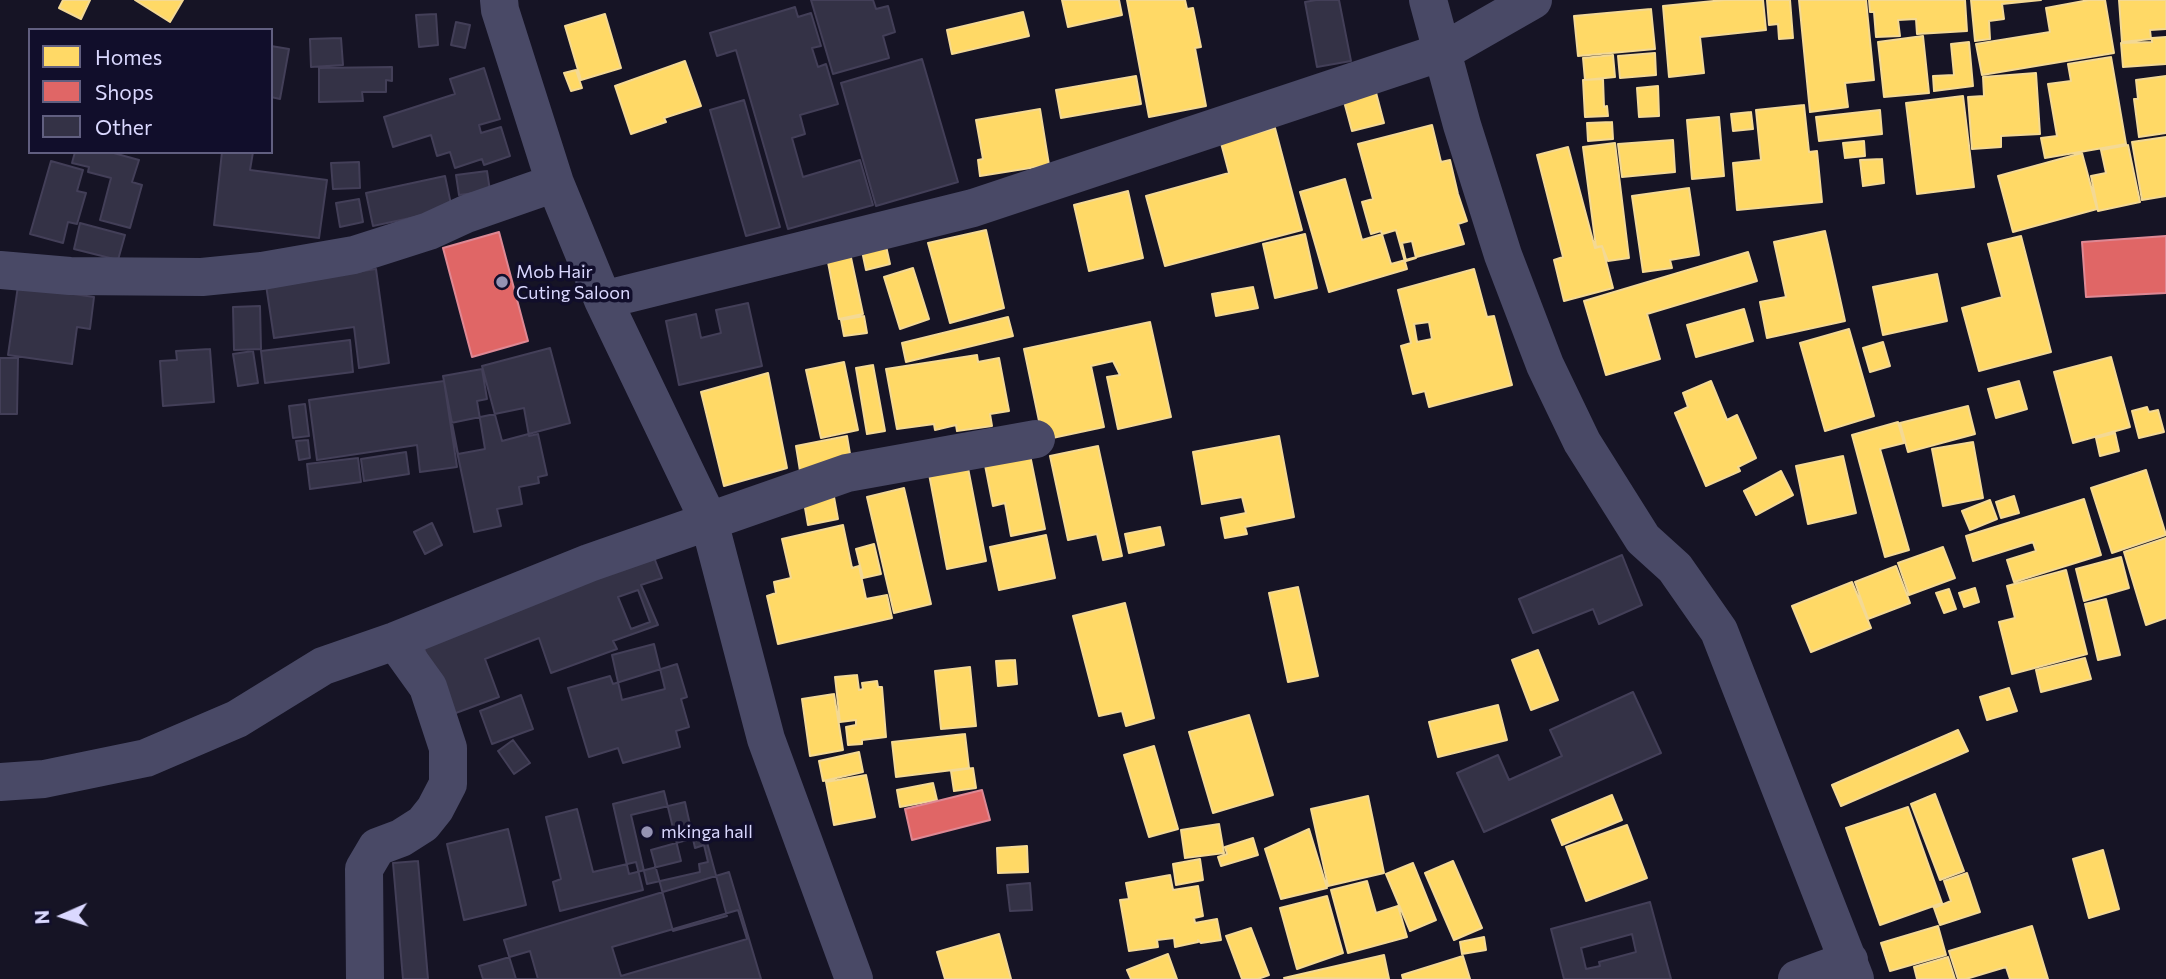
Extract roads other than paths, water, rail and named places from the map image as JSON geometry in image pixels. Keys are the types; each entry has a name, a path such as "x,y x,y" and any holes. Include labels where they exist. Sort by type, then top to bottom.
{"street":[{"path":"499,0 499,10 555,183 603,300 709,522 766,739 854,979"},
{"path":"1428,0 1503,255 1545,365 1582,442 1643,539 1675,568 1719,631 1852,970 1797,979"},
{"path":"603,300 973,208 1442,52 1533,0"},
{"path":"0,270 70,276 202,277 262,271 354,255 429,231 466,214 555,183"},
{"path":"0,782 44,779 146,758 237,719 323,666 395,641 589,563 847,473 1036,439"},
{"path":"365,979 364,869 377,847 401,838 423,824 435,809 448,784 448,748 428,687 395,641"}],"place":[{"name":"Mob Hair Cuting Saloon","path":"502,282"},
{"name":"mkinga hall","path":"647,832"}]}
